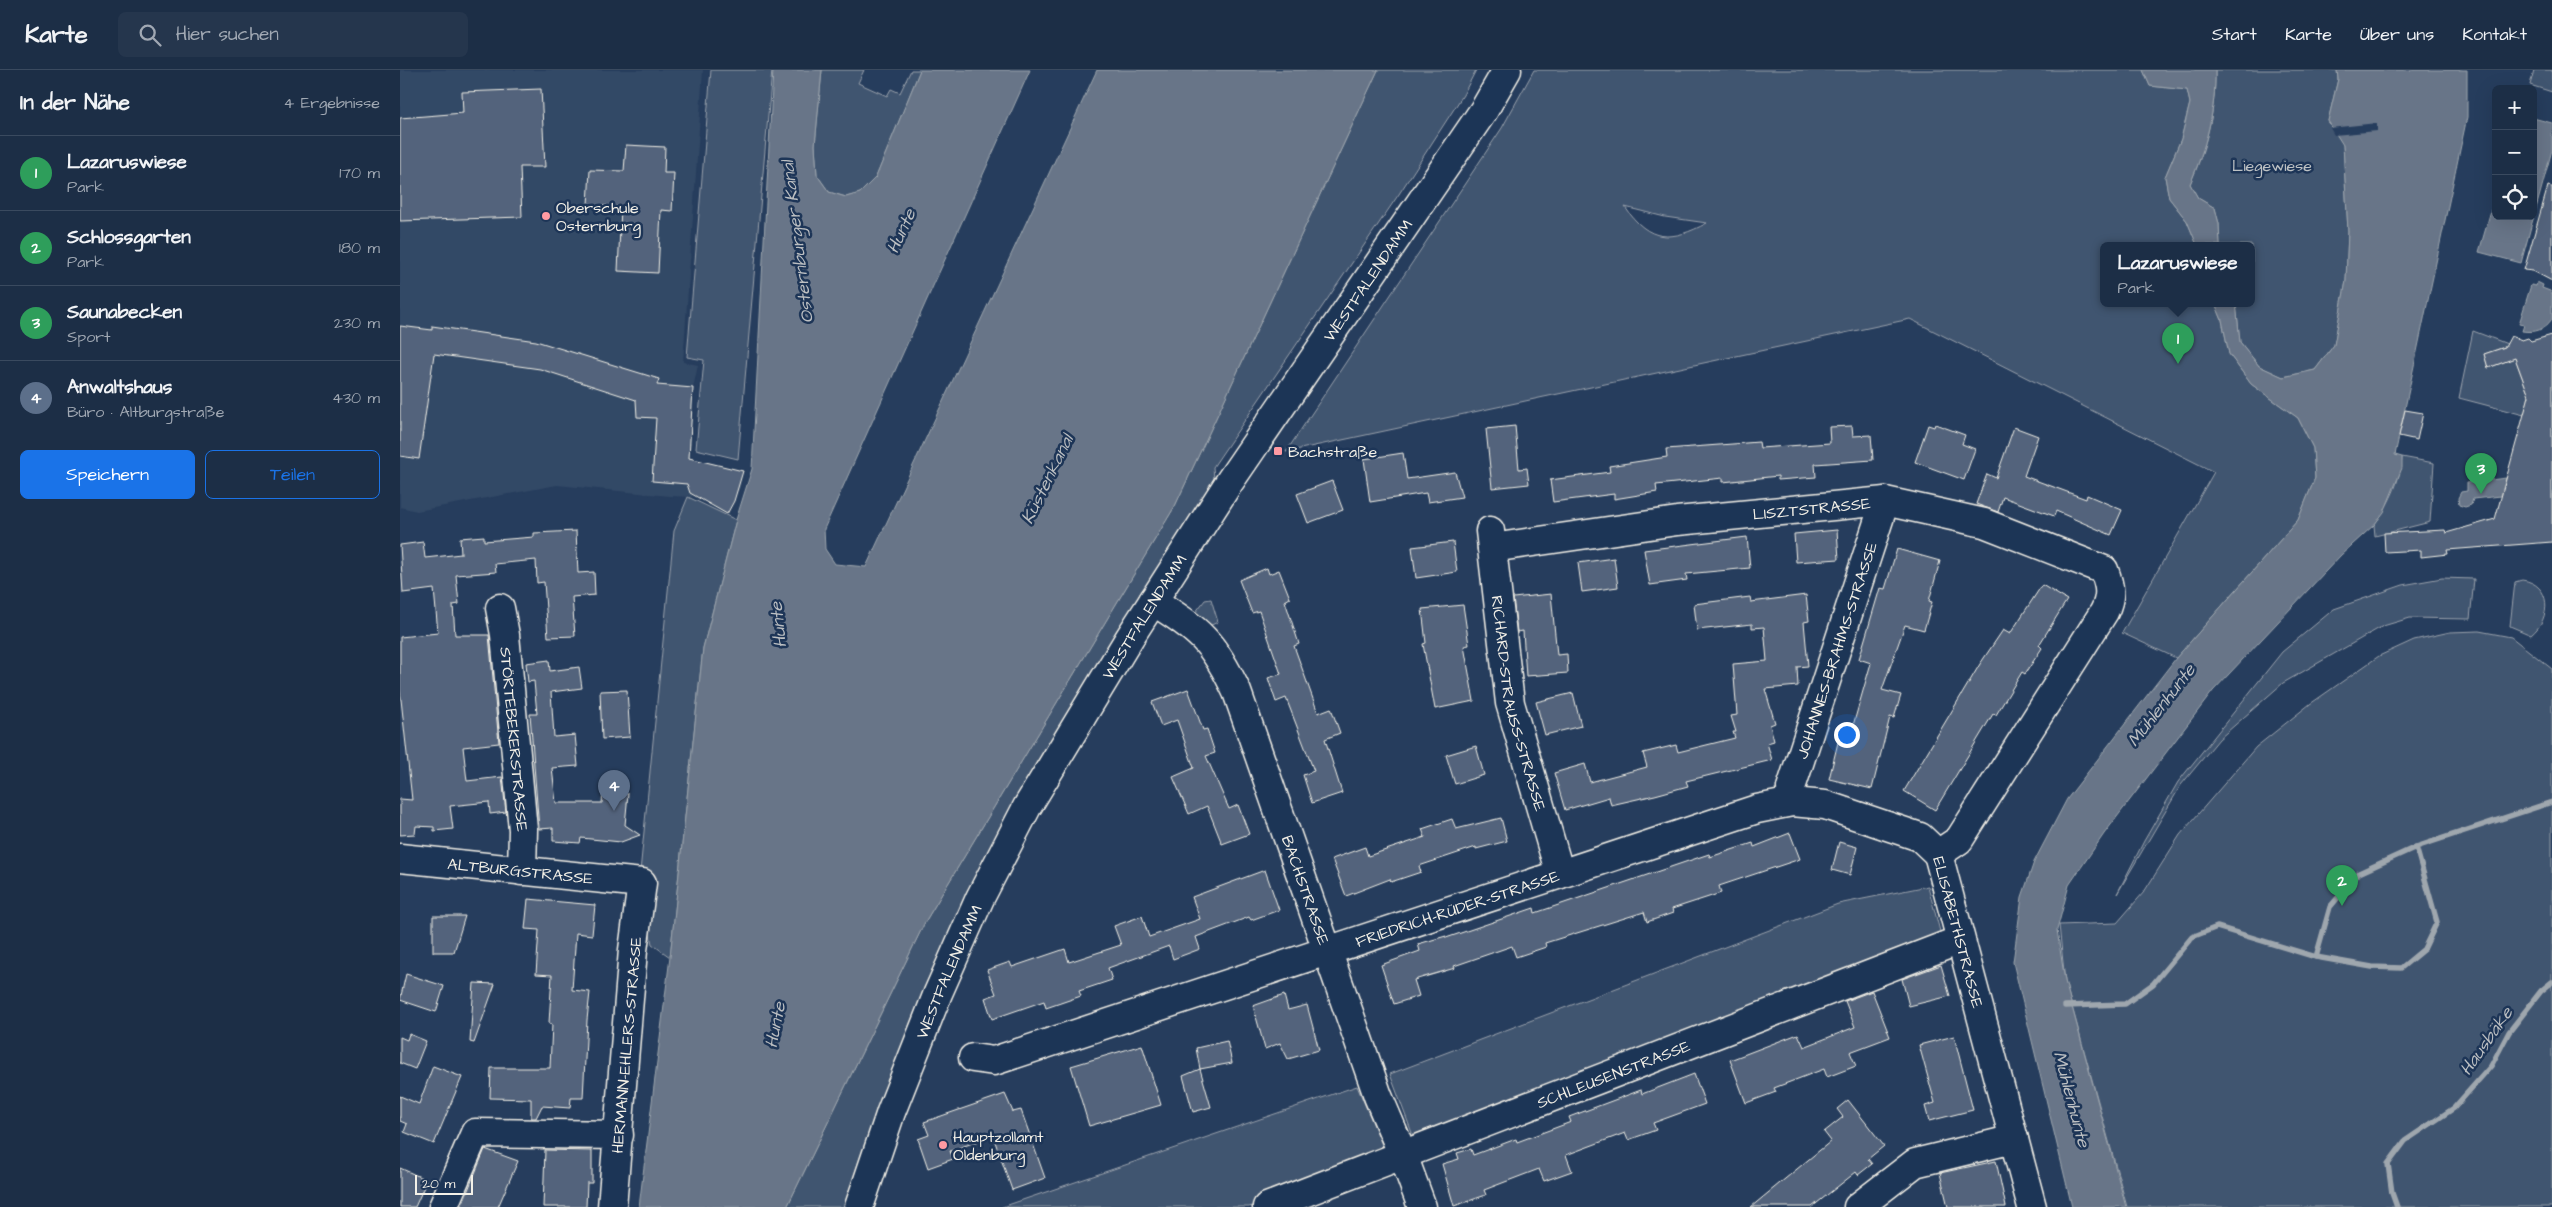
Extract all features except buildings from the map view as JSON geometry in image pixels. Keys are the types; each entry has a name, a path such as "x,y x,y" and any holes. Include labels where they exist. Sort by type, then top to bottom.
{"street":[{"name":"WESTFALENDAMM","path":"859,1207 891,1112 938,993 980,898 1027,807 1153,601 1280,407 1473,126 1507,70"},
{"name":"LISZTSTRASSE","path":"1491,539 1885,501 1984,523 2104,570 2110,587"},
{"name":"JOHANNES-BRAHMS-STRASSE","path":"1792,802 1791,788 1885,501"},
{"name":"RICHARD-STRAUSS-STRASSE","path":"1491,539 1510,703 1560,874"},
{"name":"ELISABETHSTRASSE","path":"2032,1207 1938,854 1959,840 2104,612 2109,602 2110,587"},
{"name":"BACHSTRASSE","path":"1153,601 1194,628 1209,643 1222,661 1237,692 1378,1096 1422,1207"},
{"name":"STÖRTEBEKERSTRASSE","path":"500,608 505,635 523,830 522,871"},
{"name":"FRIEDRICH-RÜDER-STRASSE","path":"973,1058 994,1061 1757,809 1792,802 1825,805 1920,837 1938,854"},
{"name":"ALTBURGSTRASSE","path":"400,858 642,883"},
{"name":"HERMANN-EHLERS-STRASSE","path":"612,1207 620,1135 633,950 642,883"},
{"name":"SCHLEUSENSTRASSE","path":"1267,1207 1960,940"},
{"path":"442,1207 475,1133 620,1135"},
{"path":"1858,1207 1914,1163 2014,1139"}],"shaded area":[{"name":"Oberschule Osternburg","path":"400,70 703,70 683,362 698,365 693,388 689,458 743,471 740,487 727,514 693,494 692,497 670,496 557,485 417,511 400,507"}],"green space":[{"path":"711,70 772,70 738,459 696,449 704,360 687,357"},
{"path":"822,70 864,70 858,83 887,96 891,89 900,93 911,70 920,70 876,177 860,193 846,197 829,192 817,175 815,145"},
{"path":"1378,70 1476,70 1463,95 1399,194 1213,467 1214,479 1111,643 846,1207 787,1207 925,922 1175,506"},
{"path":"1534,70 2143,70 2150,86 2187,90 2190,103 2181,139 2165,177 2169,198 2187,221 2196,242 2100,242 2100,307 2217,307 2222,320 2229,354 2251,384 2298,418 2313,448 2315,478 2298,520 2176,658 2122,633 2214,472 1910,319 1286,452 1502,128","holes":["1625,207 1665,217 1707,223 1683,234 1662,236 1652,233 1643,227"]},
{"name":"Liegewiese","path":"2215,70 2337,70 2338,79 2328,121 2343,144 2348,231 2346,281 2334,345 2315,370 2283,377 2259,366 2240,342 2236,307 2255,307 2255,242 2220,242 2219,224 2215,208 2198,198 2190,184 2201,157 2209,128 2215,85"},
{"path":"2534,70 2552,70 2552,92 2537,87 2537,85 2530,85"},
{"path":"2473,331 2510,345 2484,354 2488,368 2515,358 2527,391 2530,392 2524,415 2459,398"},
{"path":"2402,457 2434,463 2430,522 2375,536 2374,525 2393,493"},
{"path":"688,497 736,520 703,648 670,957 652,944 639,882 674,531"},
{"path":"2442,578 2474,579 2470,619 2410,618 2383,626 2283,683 2219,739 2181,785 2117,894 2144,841 2178,782 2282,652 2334,609 2403,585"},
{"path":"2522,580 2532,583 2539,588 2544,595 2546,603 2543,620 2531,635 2510,626 2515,582"},
{"path":"1211,599 1218,622 1209,626 1195,613 1205,600"},
{"path":"2479,631 2511,637 2552,669 2552,1207 2127,1207 2065,981 2059,925 2117,923 2144,892 2180,835 2256,747 2310,704 2379,656 2414,640 2450,632"},
{"path":"1928,886 1942,939 1415,1141 1390,1074 1838,904"},
{"path":"1357,1086 1385,1152 1249,1207 1002,1207"}],"water":[{"path":"773,70 822,70 815,145 817,175 829,192 846,197 860,193 876,177 920,70 1030,70 824,529 825,549 835,564 866,567 1097,70 1378,70 1175,506 925,922 787,1207 639,1207 670,957 703,648 736,520 752,469"},
{"path":"2143,70 2215,70 2214,99 2209,128 2190,184 2198,198 2215,208 2219,224 2220,242 2196,242 2187,221 2169,198 2165,177 2181,139 2190,103 2187,90 2150,86"},
{"name":"Mühlenhunte","path":"2337,70 2467,70 2467,117 2395,455 2402,457 2402,468 2384,512 2374,525 2341,555 2213,691 2104,834 2069,885 2057,930 2065,981 2126,1207 2072,1207 2013,962 2022,897 2034,862 2067,799 2176,658 2298,520 2315,478 2313,448 2298,418 2251,384 2229,354 2222,320 2217,307 2236,307 2240,342 2259,366 2283,377 2315,370 2334,345 2346,281 2348,231 2343,145 2328,121 2338,79"},
{"path":"2537,119 2552,123 2552,150 2537,205"},
{"path":"2492,207 2492,220 2533,220 2521,263 2479,252"},
{"path":"2537,282 2543,285 2542,288 2550,291 2552,294 2552,319 2539,330 2531,332 2522,331 2524,325 2519,324 2531,285 2536,286"},
{"path":"2506,478 2501,496 2473,499 2471,505 2465,507 2459,505 2458,498 2461,492 2467,491 2467,483"}],"pier":[{"path":"2377,123 2377,131 2334,135 2330,128"}],"waterway":[{"path":"2065,1006 2125,1004 2153,984 2192,937 2217,927 2316,957 2330,907 2359,873 2416,847 2552,802"},
{"path":"2316,957 2372,967 2401,968 2424,949 2437,922 2416,847"},
{"name":"Hausbäke","path":"2397,1207 2392,1193 2388,1164 2405,1141 2454,1108 2491,1066 2509,1032 2541,991 2552,982"}],"place":[{"name":"Oberschule Osternburg","path":"546,216"},
{"name":"Lazaruswiese","path":"2178,364"},
{"name":"Bachstraße","path":"1278,451"},
{"name":"Saunabecken","path":"2481,494"},
{"name":"Anwaltshaus","path":"614,811"},
{"name":"Schlossgarten","path":"2342,906"},
{"name":"Hauptzollamt Oldenburg","path":"943,1145"}],"water label":[{"name":"Hunte","path":"901,231"},
{"name":"Osternburger Kanal","path":"797,242"},
{"name":"Küstenkanal","path":"1047,479"},
{"name":"Hunte","path":"778,625"},
{"name":"Hunte","path":"775,1025"}]}
